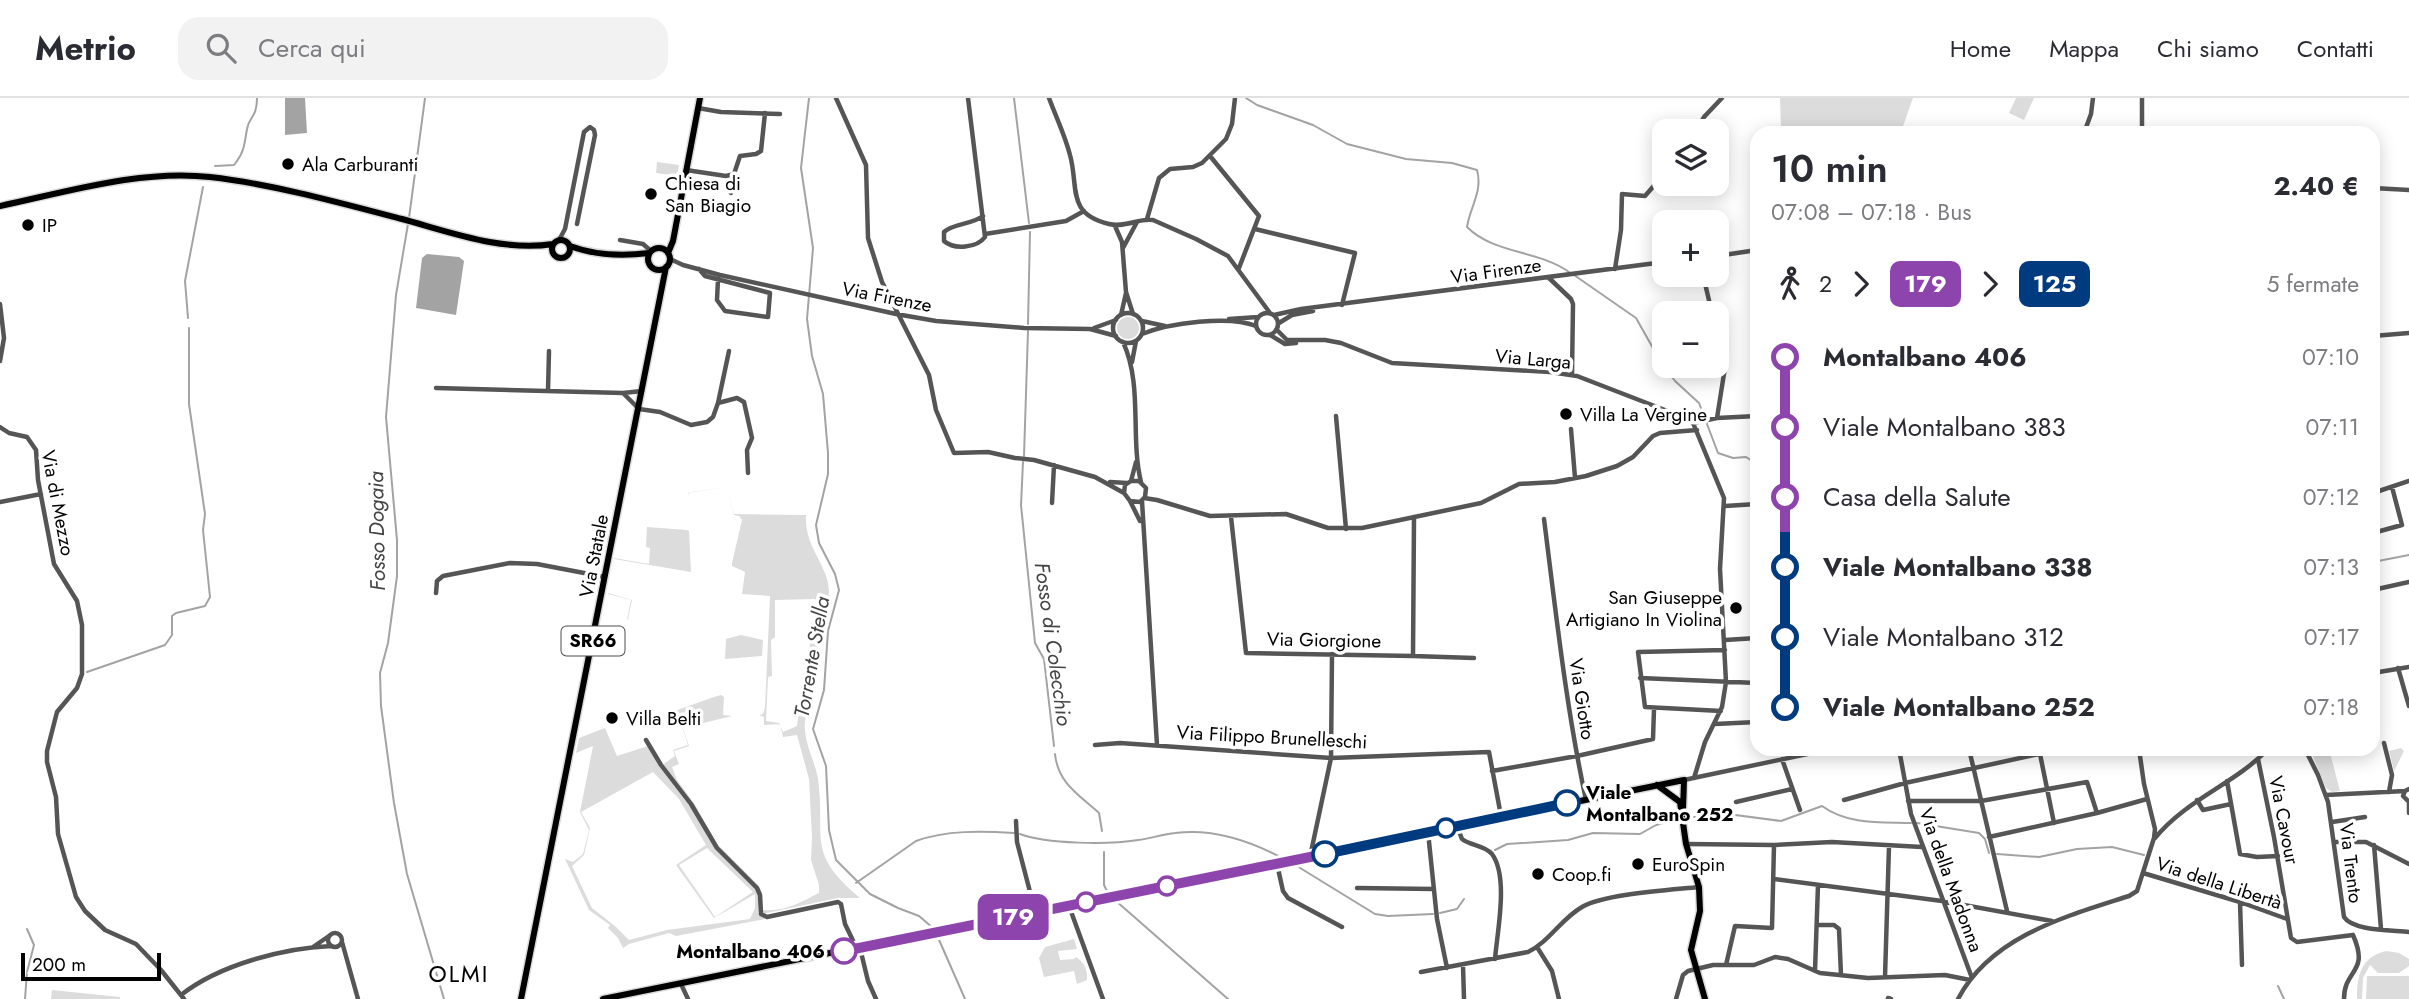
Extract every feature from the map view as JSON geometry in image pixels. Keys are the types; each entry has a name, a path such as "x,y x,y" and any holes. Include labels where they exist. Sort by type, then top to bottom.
{"main road":[{"name":"Via Statale","path":"522,999 700,98"},
{"path":"0,206 133,179 188,175 259,185 475,238 537,247 560,258 585,251"},
{"path":"537,247 562,243 585,251 635,255 656,248 667,259 656,270"},
{"path":"553,253 562,243"},
{"path":"562,243 569,255"},
{"path":"648,261 650,252"},
{"path":"635,255 648,261 664,284"},
{"path":"603,999 1684,780"},
{"path":"1684,780 1680,788 1680,802 1686,844 1699,887 1700,911 1691,945 1705,999"},
{"path":"1683,816 1684,780"},
{"path":"1657,785 1680,802"}],"street":[{"path":"836,98 866,165 868,238 881,282 929,375 936,410 954,453 988,452 1054,465 1105,481 1124,493 1142,528"},
{"path":"968,98 983,216 985,240 950,247 944,241 944,232 949,227 971,223 983,216"},
{"path":"1049,98 1072,159 1075,195 1084,211 1099,221 1114,225 1127,226 1147,219 1160,222 1216,248 1231,258 1279,323 1277,330 1270,335"},
{"path":"1147,219 1159,177 1170,169 1193,167 1202,163 1220,147 1229,132 1235,98"},
{"path":"1703,119 1722,98"},
{"path":"2087,126 2093,98"},
{"path":"2142,98 2142,126"},
{"path":"698,108 721,112 780,114"},
{"path":"732,193 740,156 761,151 765,113"},
{"path":"562,243 583,132 590,127 595,135 577,224"},
{"path":"1210,156 1259,216 1239,269"},
{"path":"686,170 726,176 734,174"},
{"path":"573,186 585,188"},
{"path":"2380,188 2409,190"},
{"path":"1615,269 1622,194 1646,196 1652,189"},
{"path":"985,234 1066,221 1084,211"},
{"path":"1123,249 1138,222"},
{"path":"1114,225 1123,249 1126,292 1133,314 1121,315 1126,292"},
{"path":"1255,229 1355,253 1342,305"},
{"path":"620,240 643,244 650,252"},
{"path":"1729,254 1750,251"},
{"name":"Via Firenze","path":"667,259 793,292 897,314 936,321 1024,328 1090,329 1116,336 1123,342"},
{"name":"Via Firenze","path":"1279,323 1292,315 1342,305 1652,264"},
{"path":"699,269 705,276 718,279 770,293 768,317 725,311 717,300 718,279"},
{"path":"1549,278 1573,304 1572,375"},
{"path":"1256,326 1261,315 1261,302"},
{"path":"0,304 4,338 0,361"},
{"name":"Via Firenze","path":"1142,334 1166,326 1332,307"},
{"name":"Via Firenze","path":"1133,314 1142,321 1166,326"},
{"name":"Via Firenze","path":"1090,329 1116,320 1121,315"},
{"path":"1116,320 1116,336"},
{"path":"1131,366 1136,341 1142,334 1142,321"},
{"name":"Via Firenze","path":"1217,321 1241,322 1256,326 1260,333 1270,335"},
{"name":"Via Larga","path":"1277,330 1285,339 1300,341"},
{"path":"2380,336 2409,333"},
{"name":"Via Larga","path":"1270,335 1285,344 1317,340 1340,343 1392,363 1572,375 1614,389 1693,423"},
{"path":"1136,341 1123,342 1131,366 1137,458 1141,482 1157,500"},
{"path":"548,391 549,351"},
{"path":"623,393 639,409 660,412 697,425 710,420 718,403 729,351"},
{"path":"1717,418 1723,378"},
{"path":"436,388 642,394"},
{"path":"628,398 642,394"},
{"path":"718,403 737,398 744,402 752,438 747,450 748,473"},
{"path":"1336,416 1346,529"},
{"path":"1694,778 1705,742 1725,697 1726,650 1720,569 1725,506 1718,478 1693,423 1717,418 1750,416"},
{"path":"1682,431 1686,426 1683,417"},
{"name":"Via di Mezzo","path":"0,427 9,433 27,437 36,450 54,564 80,609 83,638 82,674 73,695 57,712 47,751 47,762 56,797 58,834 76,897 85,911 105,930 136,944 182,997"},
{"path":"1572,429 1575,478"},
{"path":"1130,501 1137,503 1143,499 1157,500 1210,516 1286,514 1328,528 1346,529 1482,503 1519,484 1575,478 1617,466 1633,457 1653,436 1697,430"},
{"path":"1124,493 1137,458"},
{"path":"1052,503 1054,465"},
{"path":"1105,481 1141,482"},
{"path":"2380,490 2409,481"},
{"path":"2380,531 2402,526 2392,486"},
{"path":"1147,491 1143,499 1142,528 1157,746"},
{"path":"0,502 41,494"},
{"path":"1725,506 1750,504"},
{"name":"Via Giorgione","path":"1231,517 1247,653 1474,658"},
{"path":"1413,656 1414,517"},
{"name":"Via Giotto","path":"1544,519 1560,649 1586,800"},
{"path":"436,593 437,581 443,576 510,563 537,564 605,578"},
{"path":"2380,588 2409,582"},
{"path":"1725,640 1750,638"},
{"path":"1720,712 1644,708 1638,652 1726,650"},
{"path":"1310,857 1331,758 1332,654"},
{"path":"2380,672 2409,667"},
{"path":"2398,668 2409,706"},
{"path":"1640,678 1750,683"},
{"path":"1501,816 1492,771 1653,739 1654,709"},
{"path":"1714,724 1750,722"},
{"path":"646,740 661,765 691,804 717,848 757,888 761,914 767,916 838,902 841,904 845,924 859,948 876,999"},
{"name":"Via Filippo Brunelleschi","path":"1095,745 1120,743 1331,758 1489,752 1492,771"},
{"path":"2384,743 2392,774 2389,792"},
{"path":"1684,780 1797,756"},
{"name":"Via della Madonna","path":"1900,756 1908,801 1922,847 1971,979"},
{"path":"1971,756 2007,911"},
{"path":"1844,800 1905,783 2031,756"},
{"path":"2040,756 2054,823"},
{"path":"1958,999 1971,979 2011,944 2053,921 2134,894 2139,887 2155,829 2147,799 2142,756"},
{"path":"2154,838 2197,800 2262,756"},
{"name":"Via Trento","path":"2308,756 2326,795 2335,842 2341,909 2346,922 2355,926 2409,932"},
{"path":"1782,759 1800,810"},
{"name":"Via Cavour","path":"2258,760 2278,856 2287,919"},
{"path":"2227,781 2240,854 2257,857 2278,856"},
{"path":"1908,801 1981,801 2087,782 2097,813"},
{"path":"1736,802 1792,789"},
{"path":"2326,795 2407,790 2404,798 2409,802 2409,813"},
{"path":"1989,837 2147,799"},
{"path":"2197,800 2203,810 2231,804"},
{"path":"2332,822 2365,817"},
{"path":"1016,821 1016,837 1035,912"},
{"path":"1457,826 1462,839 1487,850 1497,866 1501,895 1495,959"},
{"path":"1429,832 1438,926 1447,968"},
{"path":"2335,842 2351,840 2374,845 2409,864"},
{"path":"1686,844 1774,845 1832,842 1922,847"},
{"path":"1726,965 1735,926 1772,928 1774,845"},
{"path":"2374,845 2381,929"},
{"path":"1885,977 1889,846"},
{"path":"1279,863 1283,891 1289,898 1342,927"},
{"name":"Via della Libertà","path":"2143,873 2287,919"},
{"path":"1774,879 1942,901 2053,921"},
{"path":"1815,971 1818,885"},
{"path":"1421,972 1524,954 1537,947 1570,915 1595,901 1699,887"},
{"path":"1357,888 1434,889"},
{"path":"2240,902 2242,965"},
{"path":"1069,906 1103,999"},
{"path":"2287,919 2291,938 2297,942 2353,935"},
{"path":"1817,925 1833,925 1839,929 1841,975"},
{"path":"2344,999 2344,988 2356,971 2360,958 2353,935 2355,926"},
{"path":"312,948 338,934 358,999"},
{"path":"330,936 328,942 345,960"},
{"path":"182,997 204,980 242,963 312,948 340,946 342,942"},
{"path":"1537,947 1552,971 1559,999"},
{"path":"1676,999 1684,974 1696,969 1726,965 1754,965 1775,957 1788,959 1815,971 1841,975 1945,975 1971,979"},
{"path":"1463,965 1464,999"},
{"path":"681,984 688,999"}],"shaded area":[{"path":"285,98 305,98 307,133 285,135"},
{"path":"1780,98 1913,98 1903,126 1781,126"},
{"path":"2016,98 2034,98 2024,120 2009,113"},
{"path":"657,162 679,165 677,176 656,173"},
{"path":"427,254 459,257 464,261 456,315 416,308 422,258"},
{"path":"1128,317 1136,320 1139,328 1136,336 1128,339 1120,336 1117,328 1120,320"},
{"path":"727,487 734,514 806,515 812,547 825,573 829,591 819,632 817,681 805,729 818,779 821,844 831,868 860,898 838,898 762,914 760,893 717,846 692,803 662,765 675,756 673,750 688,745 683,729 675,724 670,713 635,725 714,697 724,697 723,715 732,716 683,728 689,746 674,751 679,764 672,767 677,780 694,803 717,844 758,885 762,894 763,910 786,908 819,893 811,860 809,779 797,735 783,737 781,727 783,732 797,726 808,686 810,639 817,603 815,599 775,600 775,637 771,640 772,676 768,677 766,721 779,724 764,725 764,717 759,715 763,714 765,708 770,596 742,594 745,572 732,566 732,563 742,520 734,515"},
{"path":"647,527 689,531 691,572 614,559 611,576 614,558 649,564"},
{"path":"608,594 632,600 628,619 636,621 627,619 631,600"},
{"path":"741,635 763,640 762,656 725,659 726,639"},
{"path":"605,728 617,756 648,746 692,806 708,837 756,888 759,897 758,913 765,919 676,936 669,933 623,948 608,928 610,925 589,910 565,859 573,862 583,854 589,830 580,812 593,746 576,753 579,738","holes":["653,772 679,799 706,845 676,865 714,918 755,894 755,908 750,919 667,930 629,940 592,908 572,866 584,855 590,828 581,812","707,848 753,892 715,917 679,865"]},
{"path":"2401,748 2404,751 2394,771 2389,751"},
{"path":"2313,756 2331,756 2340,791 2332,792 2326,788"},
{"path":"1074,939 1077,949 1058,951 1060,960 1076,957 1079,959 1086,970 1087,980 1077,984 1074,971 1044,977 1039,958 1045,947"},
{"path":"2386,951 2399,953 2409,959 2409,966 2399,973 2378,973 2370,965 2363,978 2362,999 2357,999 2359,976 2365,963"},
{"path":"2367,976 2409,976 2409,999 2366,999"},
{"path":"52,990 120,997 120,999 51,999"}],"waterway":[{"path":"215,166 234,165 238,160 244,148 248,125 256,109 257,98"},
{"name":"Fosso Dogaia","path":"409,218 425,98"},
{"name":"Torrente Stella","path":"809,98 801,168 813,248 807,319 812,356 823,394 828,453 828,474 816,525 819,543 835,574 839,590 828,631 824,690 813,729 826,766 829,830 836,860 870,894 919,916 933,928"},
{"name":"Fosso di Colecchio","path":"1014,98 1029,223"},
{"path":"1246,98 1257,105 1313,125 1347,144 1406,159 1452,163 1477,170 1477,192 1467,227 1490,242 1544,259 1569,272"},
{"path":"188,318 185,281 203,187"},
{"name":"Fosso Dogaia","path":"408,224 396,295 386,417 397,540 397,576 388,643 380,673 381,706 407,874 444,999"},
{"name":"Fosso di Colecchio","path":"1028,324 1030,232"},
{"path":"1574,275 1636,318 1662,364 1675,381 1699,403 1718,453 1750,460"},
{"path":"87,672 165,645 172,635 172,616 205,606 210,597 203,530 205,514 189,404 189,328"},
{"name":"Fosso di Colecchio","path":"1024,456 1028,331"},
{"name":"Fosso di Colecchio","path":"1023,462 1021,505 1035,643 1044,659 1054,746"},
{"path":"2380,561 2409,555"},
{"name":"Fosso di Colecchio","path":"1055,754 1060,773 1065,780 1099,813 1102,831"},
{"path":"1687,818 1720,813 1781,821 1822,806 1843,817 1911,823"},
{"path":"1495,850 1507,844 1568,840 1593,833 1640,834 1656,825 1679,819"},
{"path":"1917,823 1979,833 1985,839 1989,853"},
{"path":"1020,834 1061,842 1095,843 1203,832 1231,837 1284,859"},
{"path":"856,883 916,841 928,837 952,833 1014,833"},
{"path":"1997,854 2039,857 2077,849 2112,847 2144,855"},
{"name":"Fosso di Colecchio","path":"1104,852 1104,885 1108,893"},
{"path":"1292,863 1375,914 1433,914"},
{"path":"1440,913 1457,909 1464,899"},
{"name":"Fosso di Colecchio","path":"1116,901 1228,999"},
{"path":"25,999 27,972 34,945 27,929"},
{"name":"Torrente Stella","path":"936,933 965,999"},
{"path":"2278,986 2284,999"}],"bus line":[{"name":"125","path":"1325,854 1567,803"},
{"name":"179","path":"844,951 1325,854"}],"place":[{"name":"Ala Carburanti","path":"288,164"},
{"name":"Chiesa di San Biagio","path":"651,194"},
{"name":"IP","path":"28,225"},
{"name":"Villa La Vergine","path":"1566,414"},
{"name":"San Giuseppe Artigiano In Violina","path":"1736,608"},
{"name":"Villa Belti","path":"612,718"},
{"name":"Viale Montalbano 252","path":"1567,803"},
{"name":"EuroSpin","path":"1638,864"},
{"name":"Coop.fi","path":"1538,874"},
{"name":"Montalbano 406","path":"844,951"}],"district":[{"name":"OLMI","path":"459,974"}]}
